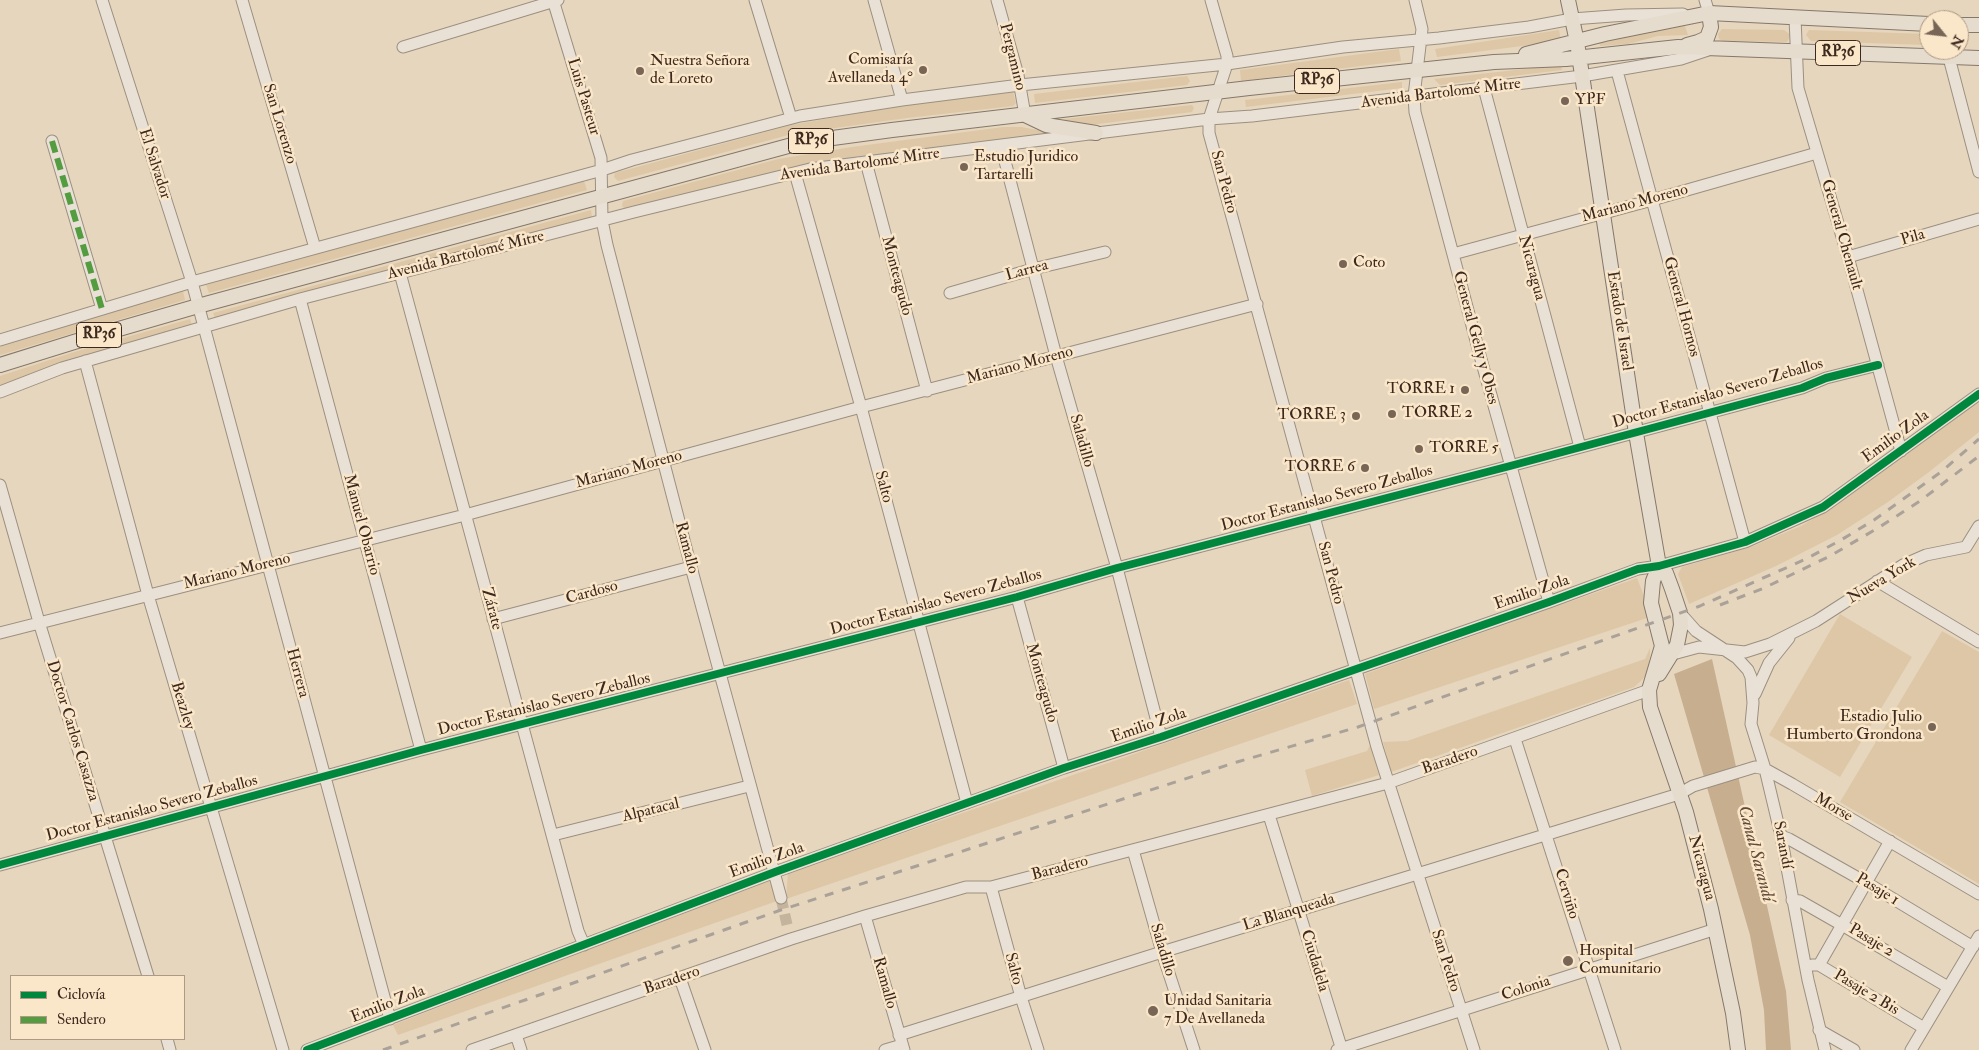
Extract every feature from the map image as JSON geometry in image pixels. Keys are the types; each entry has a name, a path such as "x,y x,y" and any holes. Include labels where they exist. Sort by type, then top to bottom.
{"main road":[{"name":"Estado de Israel","path":"1568,0 1578,42 1602,212 1658,566 1653,581 1651,603 1662,646 1649,689"},
{"name":"Avenida Bartolomé Mitre","path":"1494,62 1578,42 1707,7 1795,18 1919,24"},
{"path":"1678,47 1707,38 1711,27 1707,7"},
{"name":"Avenida Bartolomé Mitre","path":"0,365 198,306 803,142 1217,92 1494,62 1566,59 1678,47 1919,53"},
{"path":"1025,115 1046,125 1096,133"},
{"name":"Estado de Israel","path":"1649,689 1672,654 1680,637 1681,625 1680,613 1667,576 1658,566"},
{"name":"Nicaragua","path":"1649,689 1653,720 1686,812 1716,929 1733,1013 1738,1050"}],"street":[{"name":"El Salvador","path":"102,0 192,282 203,328"},
{"name":"San Lorenzo","path":"242,0 316,248"},
{"path":"403,47 555,0"},
{"name":"Luis Pasteur","path":"555,0 601,158 602,196"},
{"path":"755,0 791,118"},
{"path":"874,0 902,100"},
{"name":"Pergamino","path":"996,0 1020,85 1025,115"},
{"path":"1211,0 1226,51 1227,64"},
{"name":"General Gelly y Obes","path":"1416,0 1422,29 1422,39 1416,71 1415,112 1510,466 1549,602"},
{"name":"Avenida Bartolomé Mitre","path":"0,340 192,282 791,118 902,100 1020,85 1227,64 1343,47 1529,27 1572,20 1707,7"},
{"name":"General Chenault","path":"1795,18 1798,88 1848,256 1901,450"},
{"name":"Avenida Bartolomé Mitre","path":"0,392 85,362 300,299 602,220 795,173 866,162 1209,119 1252,116 1582,76 1681,59 1712,49"},
{"path":"1949,60 1979,172"},
{"name":"San Pedro","path":"1227,64 1209,119 1209,133 1388,783 1416,875 1474,1050"},
{"name":"General Hornos","path":"1618,71 1745,542"},
{"name":"Nicaragua","path":"1484,88 1580,447"},
{"path":"52,141 102,309"},
{"name":"Saladillo","path":"1001,146 1056,356 1117,568 1161,737"},
{"name":"Mariano Moreno","path":"1453,254 1817,153"},
{"name":"Monteagudo","path":"866,162 927,391"},
{"name":"Salto","path":"795,173 861,407 967,803"},
{"name":"Ramallo","path":"602,196 602,220 607,245 691,568 781,898"},
{"name":"Pila","path":"1848,256 1979,219"},
{"name":"Larrea","path":"950,293 1033,269 1105,252"},
{"name":"Zárate","path":"400,273 578,930 584,945"},
{"name":"Manuel Obarrio","path":"300,299 421,750"},
{"name":"Mariano Moreno","path":"0,633 465,515 861,407 1256,304"},
{"name":"Herrera","path":"203,328 390,1019"},
{"name":"Beazley","path":"85,362 148,595 283,1050"},
{"name":"Doctor Estanislao Severo Zeballos","path":"0,865 211,806 325,778 421,750 1017,597 1117,568 1510,466 1802,388 1826,378 1878,365"},
{"name":"Emilio Zola","path":"307,1050 775,872 1064,768 1161,737 1549,602 1638,569 1658,566 1745,542 1822,507 1979,394"},
{"name":"Doctor Carlos Casazza","path":"0,485 38,622 148,975"},
{"path":"1966,547 1979,526"},
{"name":"Nueva York","path":"1672,654 1690,648 1726,649 1771,638 1782,638 1799,630 1903,565 1926,555 1979,544"},
{"name":"Cardoso","path":"493,619 691,568"},
{"path":"1877,581 1979,642"},
{"name":"Monteagudo","path":"1017,597 1064,768"},
{"path":"1680,613 1696,631 1714,644 1726,649"},
{"path":"1752,703 1769,663 1799,630"},
{"name":"Sarandí","path":"1726,649 1748,670 1751,677 1752,703 1750,716 1752,731 1765,769 1781,836 1792,900 1824,1050"},
{"name":"Baradero","path":"472,1050 680,978 790,934 866,916 966,887 991,887 1388,783 1515,739 1649,689"},
{"name":"Cerviño","path":"1515,739 1615,1050"},
{"name":"Morse","path":"1680,794 1693,786 1748,769 1755,767 1765,769 1979,894"},
{"name":"Alpatacal","path":"553,836 750,786"},
{"name":"La Blanqueada","path":"885,1050 1021,997 1680,794"},
{"name":"Ciudadela","path":"1269,815 1340,1050"},
{"name":"Pasaje 1","path":"1781,836 1866,883 1973,947"},
{"path":"1819,965 1890,841"},
{"name":"Saladillo","path":"1133,850 1162,952 1194,1050"},
{"name":"Salto","path":"991,887 1021,997 1038,1050"},
{"name":"Pasaje 2","path":"1792,900 1800,902 1842,925 1948,987"},
{"name":"Ramallo","path":"866,916 902,1043"},
{"name":"Colonia","path":"1340,1050 1716,929"},
{"path":"1911,1050 1979,936"},
{"name":"Pasaje 2 Bis","path":"1806,965 1819,965 1924,1028"},
{"path":"680,978 705,1050"},
{"path":"1819,1030 1854,1050"},
{"path":"516,1035 520,1050"}],"shaded area":[{"path":"1683,20 1688,35 1658,36 1628,44 1600,46 1599,40"},
{"path":"1722,29 1784,30 1791,35 1787,42 1723,41 1719,39 1718,34"},
{"path":"1559,30 1561,41 1437,57 1435,49"},
{"path":"1809,30 1919,34 1919,45 1811,41 1806,35"},
{"path":"1399,49 1401,61 1241,81 1240,70"},
{"path":"1561,65 1562,70 1440,85 1434,79"},
{"path":"1187,76 1190,81 1187,85 1035,103 1034,94"},
{"path":"1402,82 1402,88 1246,107 1245,100"},
{"path":"1013,92 1016,103 1013,106 792,134 618,181 614,177 615,173 791,125 904,105"},
{"path":"1192,105 1194,108 1192,112 1075,127 1046,121"},
{"path":"1003,127 1021,127 1055,133 855,158 783,170 625,209 622,206 623,201 778,159"},
{"path":"584,181 587,190 209,293 206,285"},
{"path":"591,210 592,217 215,318 213,313"},
{"path":"183,291 185,300 0,355 0,347"},
{"path":"190,319 192,325 77,358 0,385 0,376 74,352"},
{"path":"1979,400 1979,432 1888,502 1837,535 1776,566 1689,604 1678,574 1682,567 1753,546 1801,526 1833,507"},
{"path":"1637,578 1646,601 1647,618 1374,709 1365,674"},
{"path":"1840,614 1912,657 1840,777 1769,735"},
{"name":"Estadio Julio Humberto Grondona","path":"1942,631 1979,652 1979,884 1840,802"},
{"path":"1650,648 1647,673 1634,687 1391,772 1383,742 1407,741 1645,659"},
{"path":"1349,680 1357,704 786,899 788,873"},
{"path":"1370,745 1379,775 1312,796 1305,770 1367,751"},
{"path":"769,880 777,901 398,1035 393,1025"}],"water":[{"name":"Canal Sarandí","path":"1712,659 1786,991 1791,1050 1766,1050 1764,1010 1750,935 1674,674"}],"tunnel":[{"path":"781,898 788,929"}],"railway":[{"path":"383,1050 778,911 1237,762 1358,727 1700,606 1806,559 1841,540 1874,520 1941,472 1979,439"},
{"path":"1720,605 1764,588 1830,556 1920,501 1979,456"}],"marked path":[{"path":"52,141 102,309"}],"cycle path":[{"path":"0,865 421,750 1017,597 1117,568 1510,466 1802,388 1826,378 1878,365"},
{"path":"307,1050 775,872 1064,768 1161,737 1549,602 1638,569 1659,566 1745,542 1823,507 1979,394"}],"place":[{"name":"Comisaría Avellaneda 4°","path":"923,70"},
{"name":"Nuestra Señora de Loreto","path":"640,71"},
{"name":"YPF","path":"1565,101"},
{"name":"Estudio Juridico Tartarelli","path":"964,167"},
{"name":"Coto","path":"1343,264"},
{"name":"TORRE 1","path":"1465,390"},
{"name":"TORRE 2","path":"1392,414"},
{"name":"TORRE 3","path":"1356,416"},
{"name":"TORRE 5","path":"1419,449"},
{"name":"TORRE 6","path":"1365,468"},
{"name":"Estadio Julio Humberto Grondona","path":"1932,727"},
{"name":"Hospital Comunitario","path":"1568,961"},
{"name":"Unidad Sanitaria 7 De Avellaneda","path":"1153,1011"}]}
